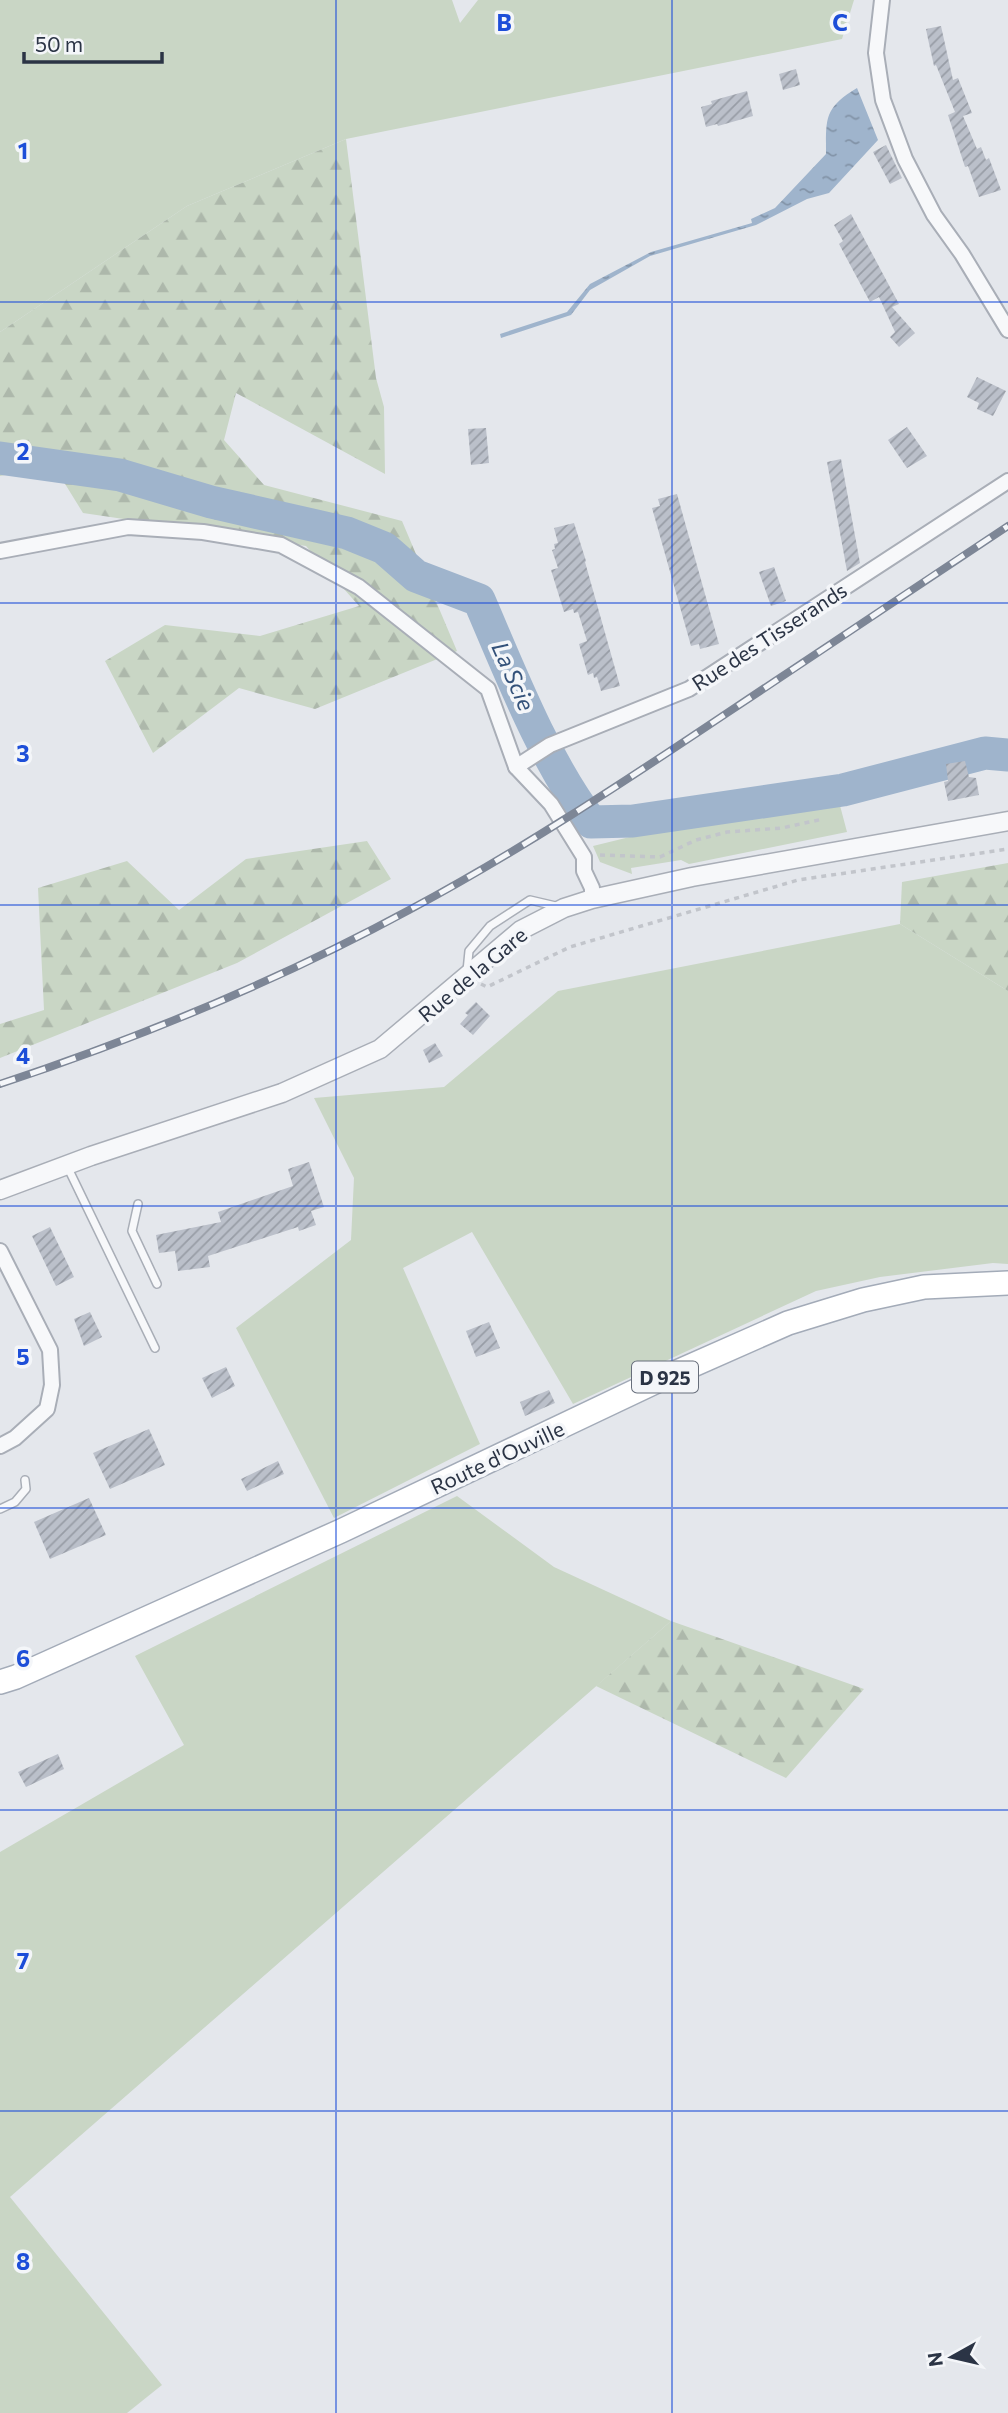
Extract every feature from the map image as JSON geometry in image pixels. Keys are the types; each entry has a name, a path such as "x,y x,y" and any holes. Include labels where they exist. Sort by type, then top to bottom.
{"main road":[{"name":"Route d'Ouville","path":"0,1682 328,1536 659,1380 788,1323 863,1300 924,1287 1008,1283"}],"street":[{"path":"882,0 876,53 883,100 905,159 934,215 962,254 1008,330"},
{"name":"Rue des Tisserands","path":"520,764 550,745 689,689 1008,481"},
{"path":"0,551 128,527 203,532 281,545 359,587 488,689 520,764 551,804 584,857 584,871 592,888 592,899"},
{"name":"Rue de la Gare","path":"0,1190 282,1093 380,1049 521,930 564,908 592,899 780,860 1008,821"},
{"path":"0,1251 50,1350 52,1385 47,1409 15,1438 0,1446"}],"lane":[{"path":"67,1165 155,1348"},
{"path":"138,1204 132,1231 157,1284"},
{"path":"0,1509 15,1502 26,1489 25,1480"}],"path":[{"path":"584,857 660,857 696,840 727,832 782,828 823,820"},
{"path":"467,976 487,987 570,947 798,880 1008,849"}],"green space":[{"path":"0,0 452,0 460,23 478,0 854,0 842,39 346,139 187,206 0,332"},
{"path":"346,139 376,378 384,407 385,474 236,393 224,440 264,485 402,521 457,651 315,709 239,688 153,753 105,661 165,625 260,636 359,606 306,546 83,513 54,466 0,476 0,332 187,206"},
{"path":"838,798 847,832 689,864 681,860 631,868 632,874 600,862 593,846 744,809"},
{"path":"367,841 391,879 237,963 0,1058 0,1024 44,1010 38,888 127,861 179,910 246,859"},
{"path":"1008,863 1008,991 900,924 902,882"},
{"path":"900,924 1008,991 1008,1264 993,1263 880,1277 816,1291 573,1404 472,1232 403,1268 480,1444 334,1518 236,1328 351,1240 354,1178 314,1098 444,1087 558,991"},
{"path":"457,1496 554,1567 671,1621 10,2197 162,2385 127,2413 0,2413 0,1852 184,1745 135,1656"},
{"path":"671,1621 864,1689 786,1778 596,1686"}],"water":[{"path":"857,88 878,140 829,193 807,199 756,225 650,256 590,290 571,315 501,338 500,334 567,312 590,284 651,252 752,223 751,219 775,208 826,154 829,115 838,102"}],"building":[{"path":"941,26 953,80 958,78 972,113 963,116 977,149 981,147 986,160 989,158 1001,190 979,197 968,166 965,167 948,115 955,112 936,65 934,66 926,29"},
{"path":"796,69 800,85 783,90 779,74"},
{"path":"747,91 753,116 706,127 701,107 712,104 711,101"},
{"path":"886,145 902,178 890,184 873,152"},
{"path":"851,214 899,304 892,307 915,333 899,347 890,337 895,332 879,297 870,302 839,244 843,241 834,225"},
{"path":"977,377 1006,391 993,416 977,409 979,403 967,397"},
{"path":"907,427 927,456 907,468 888,440"},
{"path":"486,428 489,463 471,465 468,429"},
{"path":"841,459 860,563 847,571 827,462"},
{"path":"677,494 719,644 700,649 699,644 691,646 652,508 660,506 658,499"},
{"path":"574,523 620,686 601,691 597,677 594,678 593,673 588,675 579,644 587,641 578,612 574,613 573,609 564,612 551,570 558,568 552,550 555,549 554,544 558,543 554,528"},
{"path":"774,567 786,601 771,606 759,572"},
{"path":"965,761 969,777 976,778 979,795 948,801 944,782 948,781 946,764"},
{"path":"476,1002 490,1016 473,1035 460,1024 468,1015 465,1013"},
{"path":"435,1043 443,1056 429,1063 423,1050"},
{"path":"309,1162 324,1207 311,1211 316,1225 299,1231 298,1227 208,1256 210,1267 178,1271 175,1251 159,1253 156,1235 221,1222 218,1212 293,1186 288,1169"},
{"path":"50,1227 74,1277 56,1286 32,1236"},
{"path":"90,1312 102,1337 84,1346 74,1319"},
{"path":"489,1322 500,1348 476,1357 466,1331"},
{"path":"226,1367 235,1386 212,1398 202,1378"},
{"path":"549,1390 555,1403 525,1416 520,1402"},
{"path":"149,1429 165,1465 110,1489 93,1453"},
{"path":"278,1461 284,1474 247,1491 241,1479"},
{"path":"89,1498 106,1535 50,1559 34,1522"},
{"path":"58,1754 64,1769 26,1787 18,1772"}],"waterway":[{"name":"La Scie","path":"0,458 120,475 211,502 347,533 384,548 416,576 479,600 543,743 591,822 633,821 843,790 985,753 1008,755"}],"railway":[{"path":"0,1084 106,1047 210,1006 362,935 452,886 611,790 1008,526"}]}
